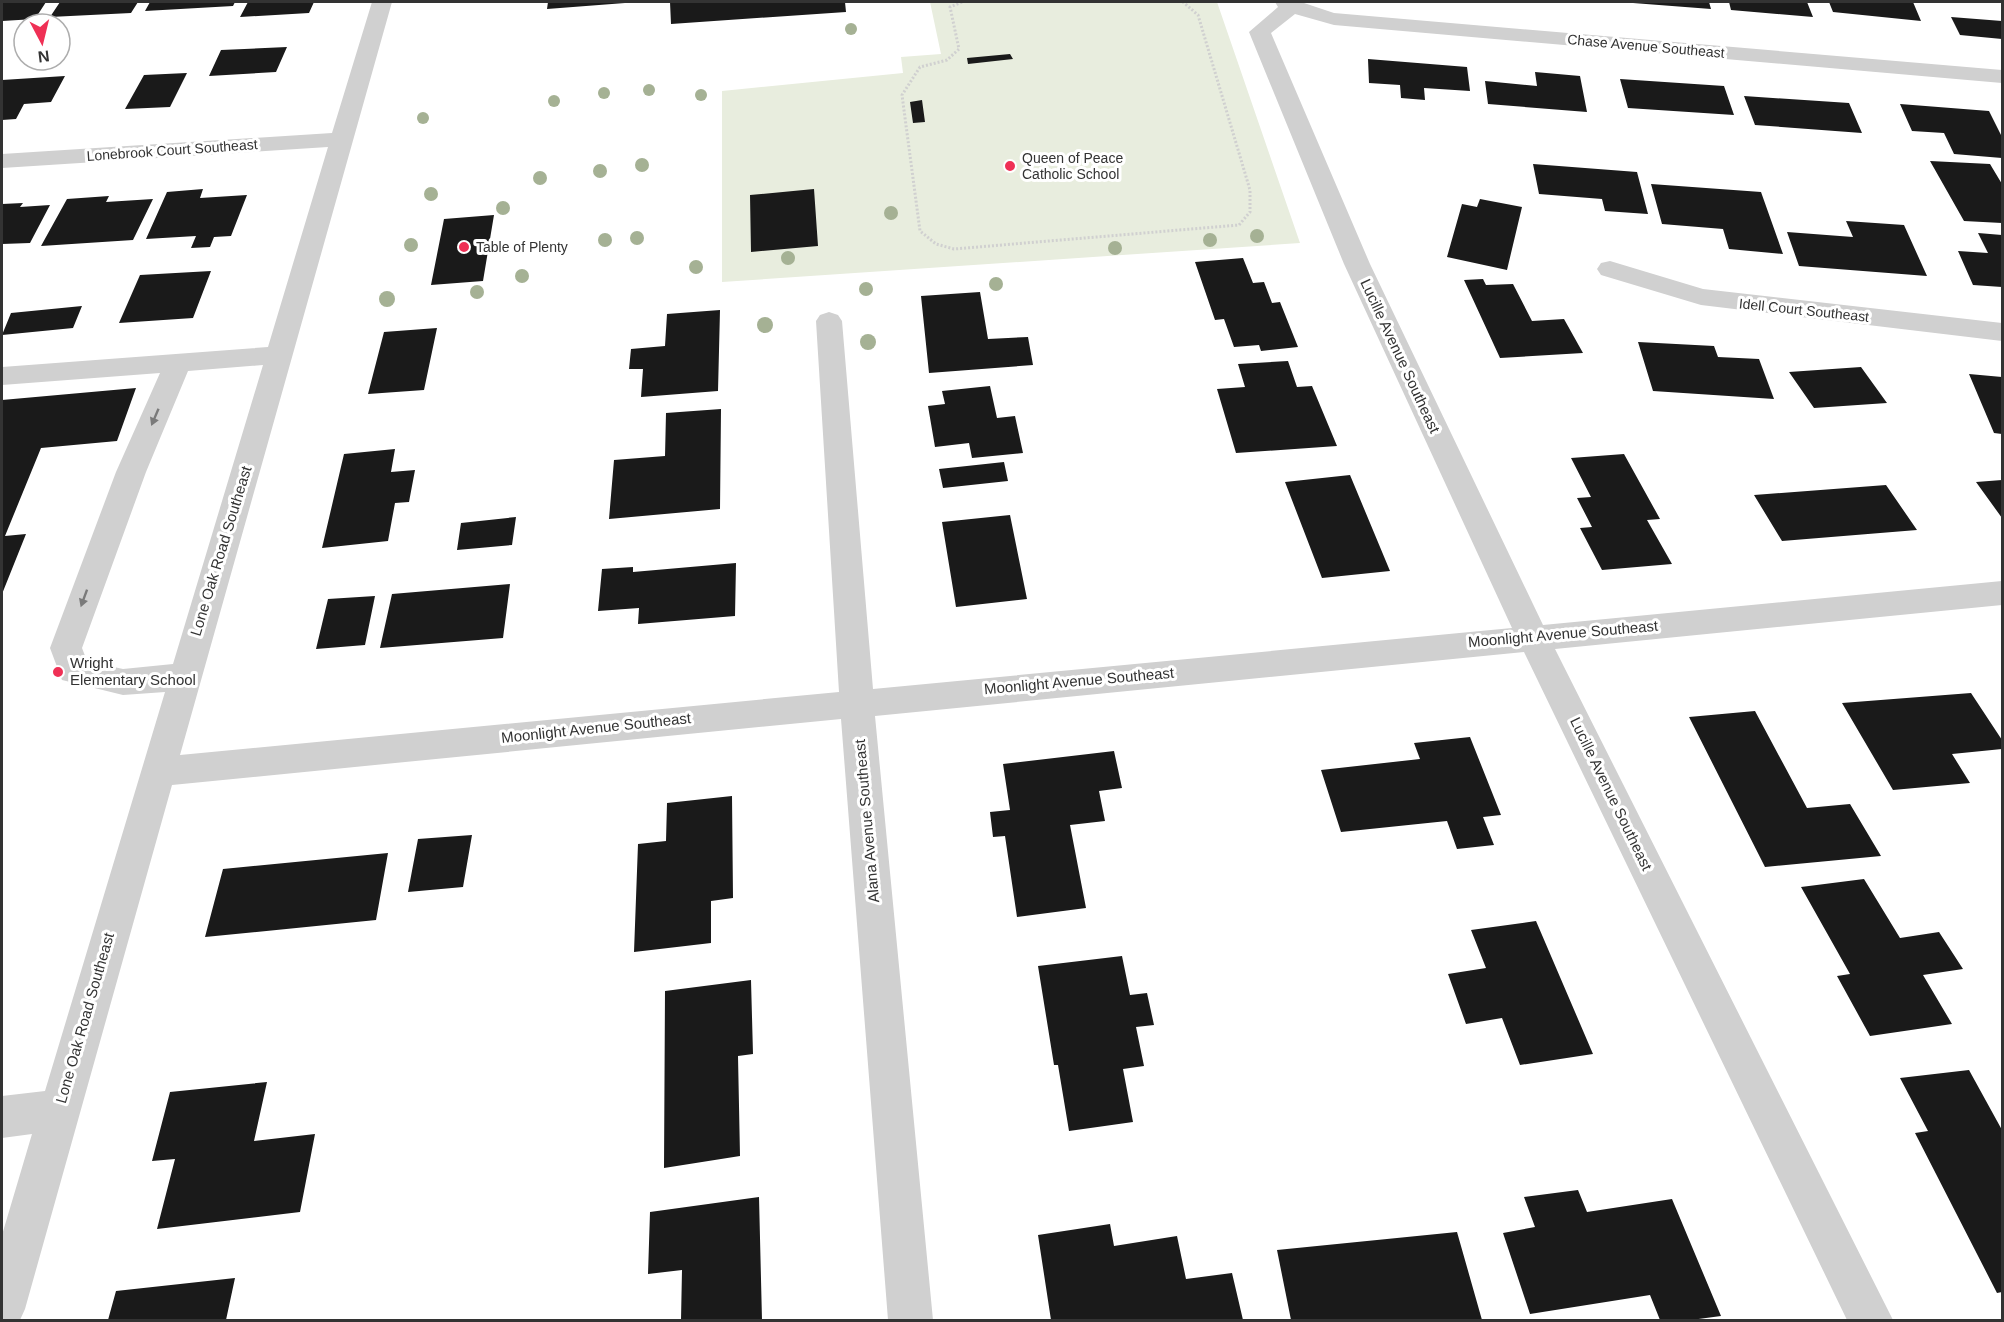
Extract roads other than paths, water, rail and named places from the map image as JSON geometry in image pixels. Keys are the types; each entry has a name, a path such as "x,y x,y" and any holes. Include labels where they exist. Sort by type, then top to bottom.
{"street":[{"name":"Lone Oak Road Southeast","path":"2,1309 382,2"},
{"name":"Chase Avenue Southeast","path":"1288,4 1334,19 2002,76"},
{"name":"Lucille Avenue Southeast","path":"1288,4 1260,32 1357,264 1533,637 1870,1320"},
{"name":"Lonebrook Court Southeast","path":"2,161 342,139"},
{"name":"Idell Court Southeast","path":"1610,269 1721,301 2002,332"},
{"name":"Alana Avenue Southeast","path":"829,321 857,702 911,1320"},
{"path":"2,376 279,355"},
{"path":"178,363 131,472 66,648 74,671 123,682 184,677"},
{"name":"Moonlight Avenue Southeast","path":"157,772 857,702 2002,593"},
{"path":"2,1117 58,1110"}],"place":[{"name":"Queen of Peace Catholic School","path":"1010,166"},
{"name":"Table of Plenty","path":"464,247"},
{"name":"Wright Elementary School","path":"58,672"}]}
